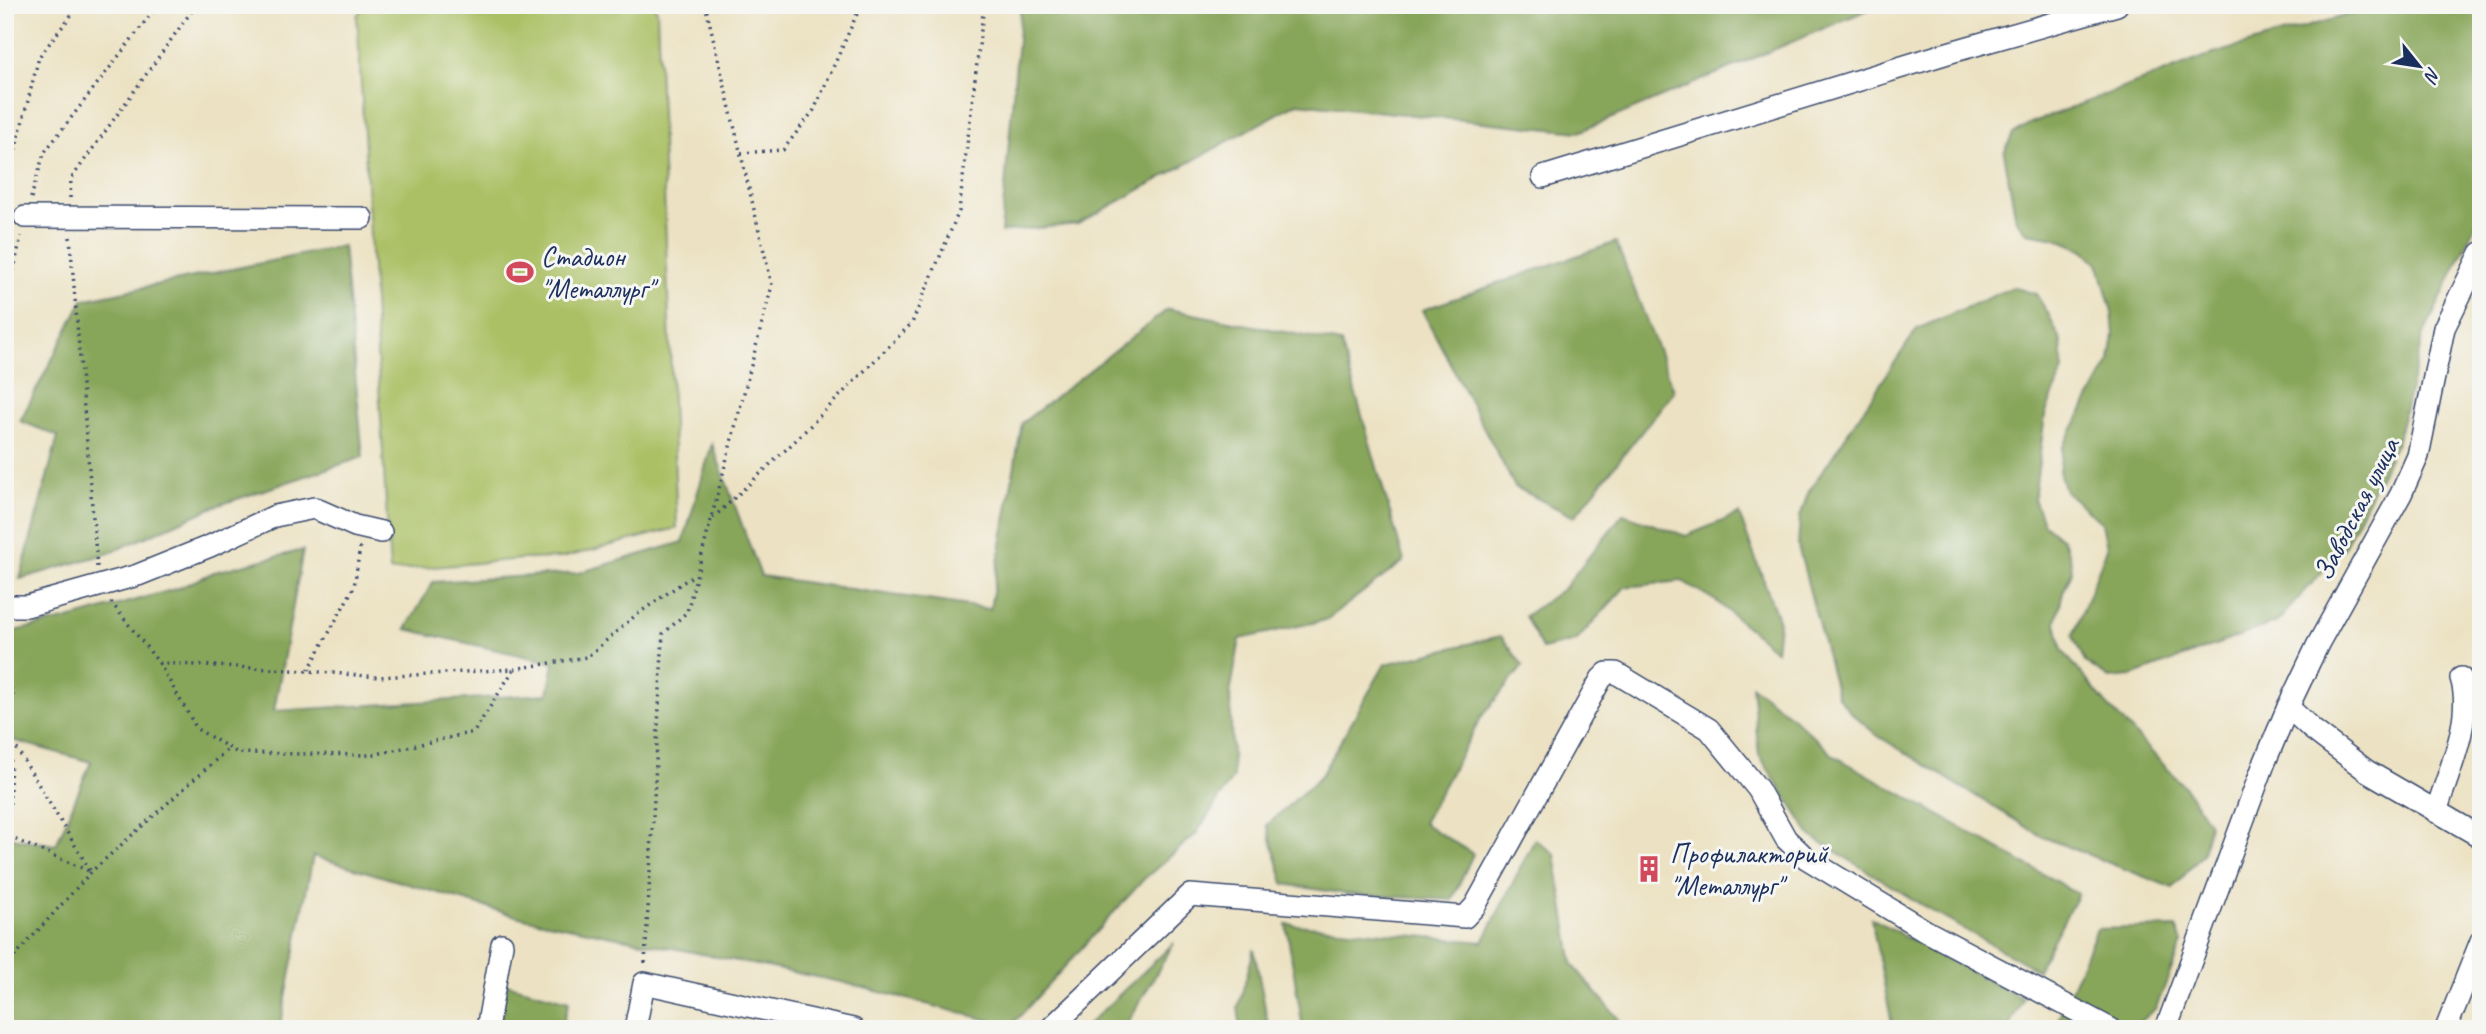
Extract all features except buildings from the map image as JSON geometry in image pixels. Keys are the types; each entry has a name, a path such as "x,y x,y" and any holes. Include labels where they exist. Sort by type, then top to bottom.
{"street":[{"path":"1543,177 1951,51 2117,5"},
{"path":"25,217 362,218"},
{"name":"Заводская улица","path":"2166,1029 2288,706 2318,644 2401,494 2418,456 2444,328 2481,253"},
{"path":"5,606 27,606 138,575 275,516 314,508 371,530"},
{"path":"1050,1029 1190,895 1465,917 1475,906 1601,679 1607,673 1616,673 1709,729 1758,789 1786,839 1806,858 1926,931 2111,1029"},
{"path":"2436,812 2464,716 2466,696 2461,678"},
{"path":"2288,706 2313,730 2367,771 2481,837"},
{"path":"2446,1029 2481,941"},
{"path":"487,1029 502,944"},
{"path":"635,1029 644,982 853,1029"}],"path":[{"path":"5,191 39,57 79,5"},
{"path":"5,312 25,217 44,153 158,5"},
{"path":"196,5 71,179 69,218 98,586 159,663 198,729 238,753 372,755 474,732 514,669"},
{"path":"696,5 707,12"},
{"path":"644,982 663,634 687,612 772,285 707,5"},
{"path":"741,153 783,150 814,110 861,5"},
{"path":"711,520 794,442 912,323 959,211 984,5"},
{"path":"5,161 11,168"},
{"path":"308,671 354,587 371,530"},
{"path":"159,663 379,677 514,669 587,657 636,615 697,573"},
{"path":"5,660 13,697 9,837 91,872"},
{"path":"11,739 91,872"},
{"path":"5,967 91,872 229,748"}],"green space":[{"name":"Стадион \"Металлург\"","path":"364,5 652,5 657,10 677,528 562,558 390,571 357,16"},
{"path":"1021,5 1879,5 1579,132 1297,103 1078,224 1001,232"},
{"path":"2381,5 2481,5 2481,213 2423,336 2396,444 2343,549 2277,622 2132,676 2109,678 2085,662 2073,636 2107,548 2102,523 2065,491 2059,471 2063,447 2110,361 2114,335 2112,312 2099,265 2084,250 2056,238 2027,233 2016,220 2004,153 2013,134 2031,123 2207,56"},
{"path":"1616,242 1674,391 1574,517 1515,487 1422,310"},
{"path":"343,246 363,457 216,506 109,553 20,579 58,436 20,421 83,300"},
{"path":"2013,287 2036,294 2061,342 2063,370 2045,415 2034,499 2044,524 2062,539 2070,556 2072,572 2063,592 2056,622 2062,650 2106,704 2185,787 2209,824 2203,854 2173,888 2043,837 1878,736 1851,713 1837,695 1798,546 1800,517 1808,493 1917,329"},
{"path":"1168,309 1341,343 1404,561 1326,620 1240,639 1230,694 1233,777 1196,834 1144,879 1011,1026 841,982 523,918 313,856 280,1029 5,1029 5,837 56,845 91,762 5,738 5,633 65,620 179,588 214,572 303,550 274,711 548,694 554,663 406,629 433,582 578,573 683,542 712,444 761,576 990,609 1022,423"},
{"path":"1623,514 1686,536 1739,514 1779,622 1776,651 1716,601 1682,581 1625,587 1576,641 1542,649 1525,616 1563,589"},
{"path":"1501,636 1523,666 1482,716 1423,823 1473,854 1452,900 1346,894 1284,884 1267,825 1320,777 1385,664"},
{"path":"1752,686 1796,720 1833,755 2078,894 2037,970 1933,912 1811,836 1759,755"},
{"path":"1535,839 1555,854 1573,965 1627,1029 1303,1029 1286,924 1483,942"},
{"path":"1871,918 2023,999 2007,1029 1893,1029"},
{"path":"2176,927 2182,943 2156,1008 2138,1023 2115,1021 2111,1029 2054,1029 2097,929"},
{"path":"1174,943 1124,1029 1083,1029"},
{"path":"1254,949 1269,1029 1241,1029 1238,1008"},
{"path":"506,984 569,1001 562,1029 493,1029"}],"place":[{"name":"Стадион \"Металлург\"","path":"520,272"},
{"name":"Профилакторий \"Металлург\"","path":"1649,869"}]}
